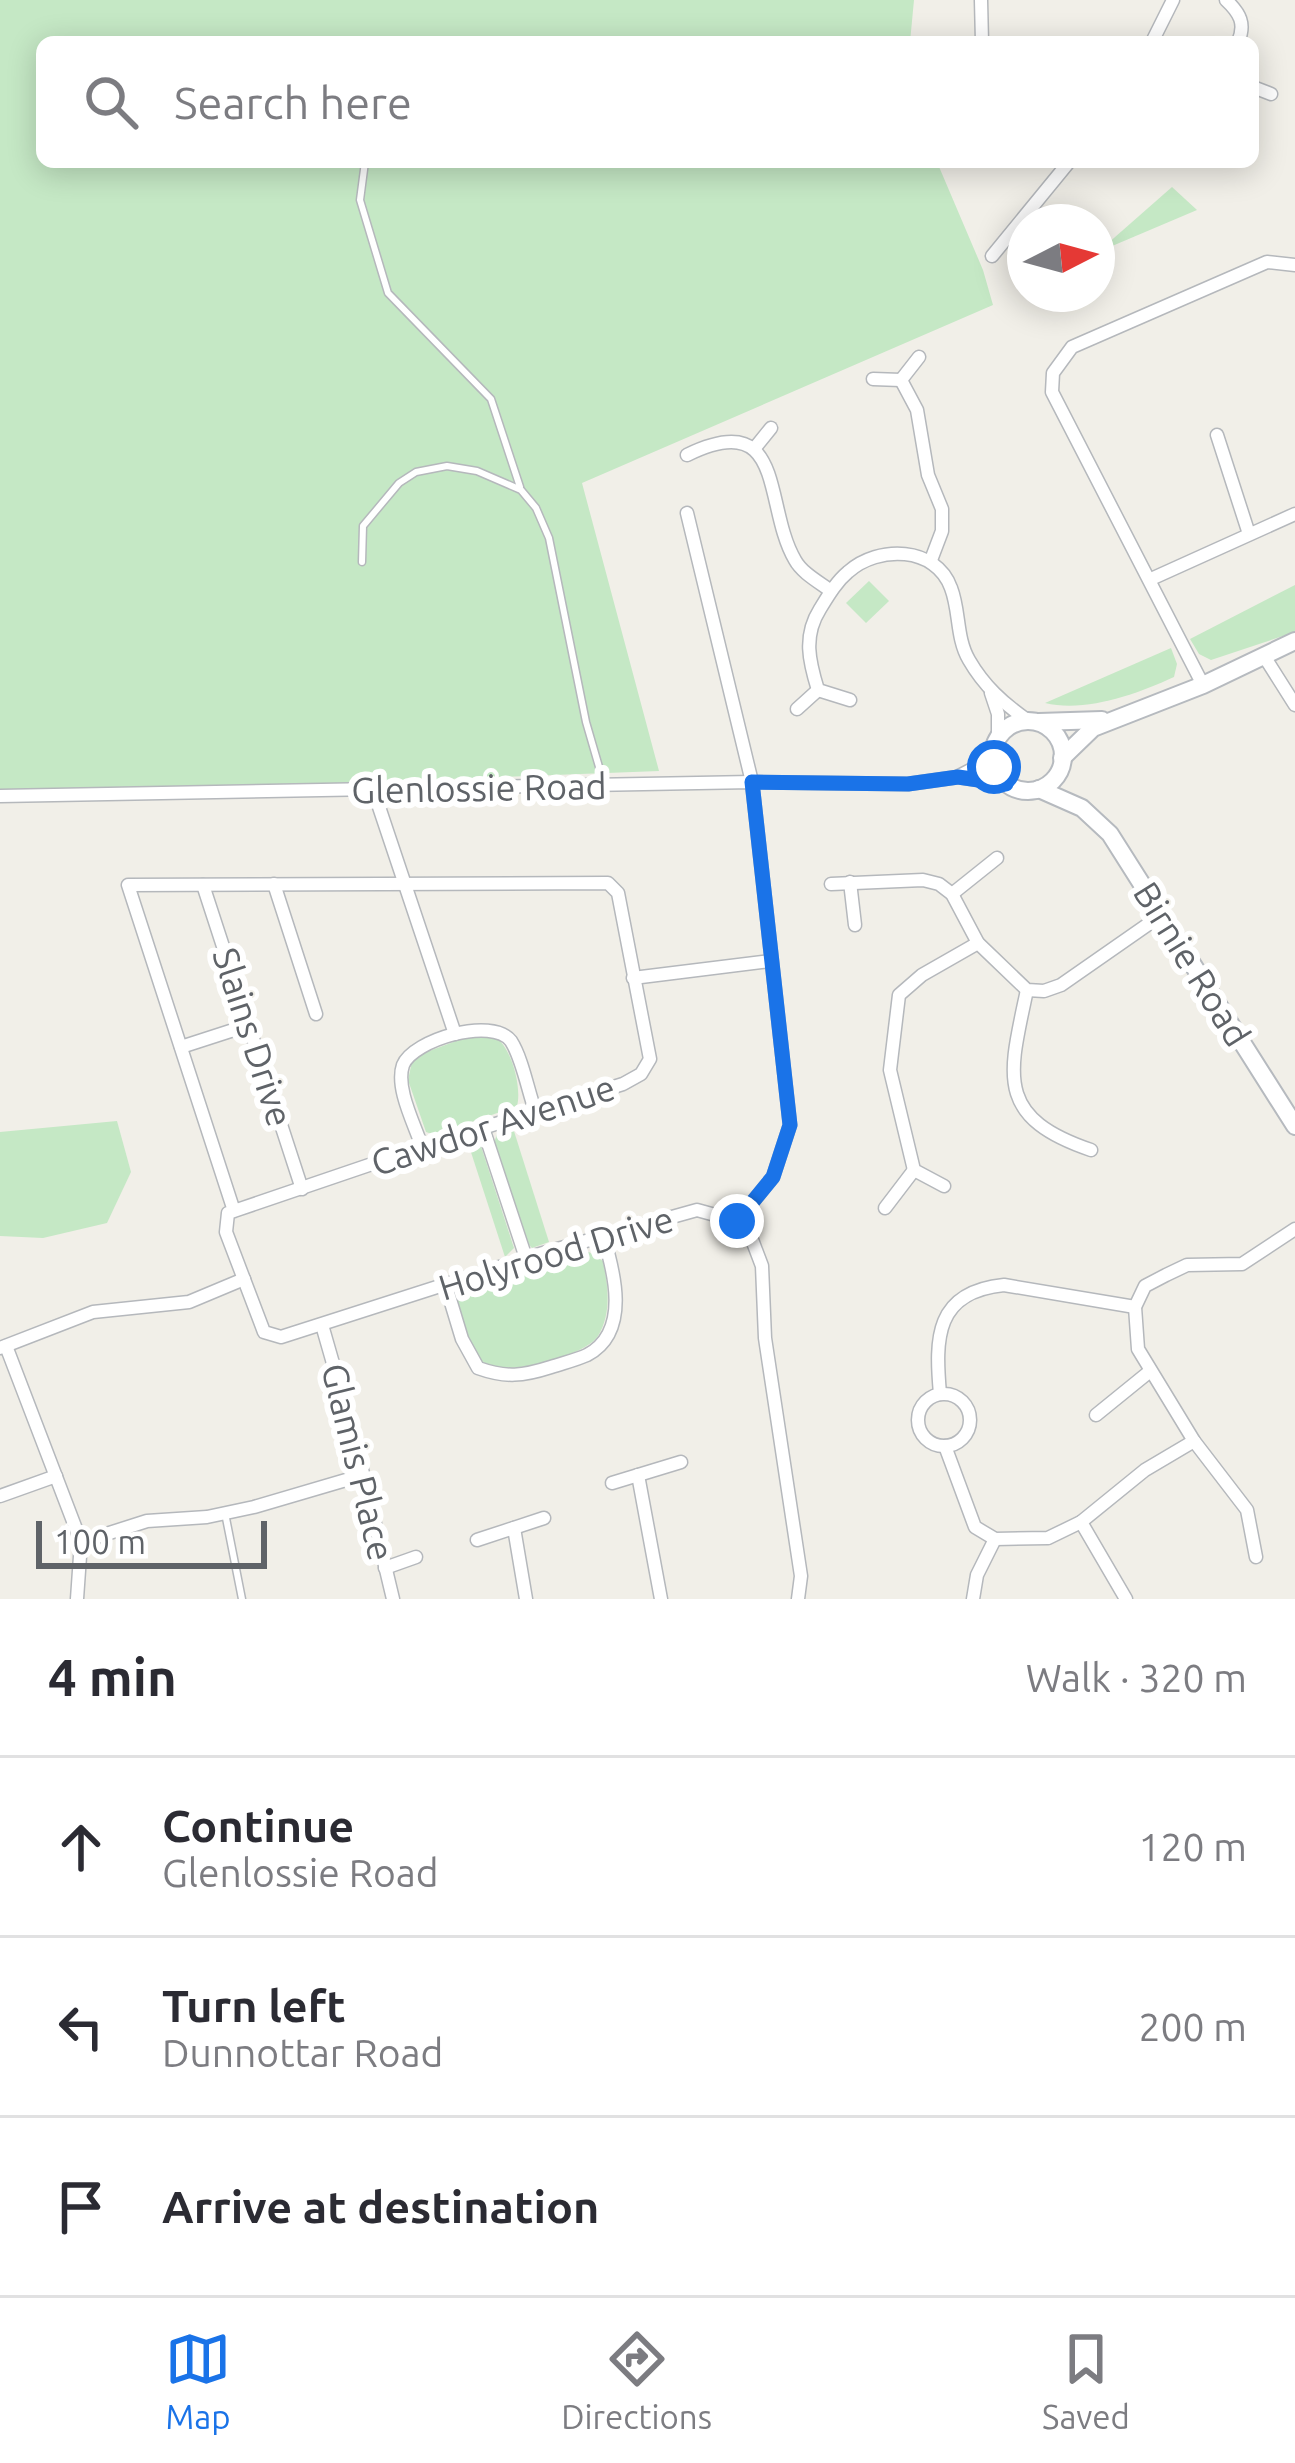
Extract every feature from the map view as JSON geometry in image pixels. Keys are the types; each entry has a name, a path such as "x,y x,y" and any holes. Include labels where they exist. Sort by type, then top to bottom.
{"street":[{"path":"981,0 982,36"},
{"path":"1155,36 1173,0"},
{"path":"1226,0 1240,12 1241,36"},
{"path":"1259,89 1271,94"},
{"path":"992,256 1061,168"},
{"path":"1203,685 1052,392 1053,373 1072,347 1267,262 1295,265"},
{"path":"901,380 920,357"},
{"path":"873,379 901,380"},
{"path":"901,380 917,410 928,475 942,509 942,531 931,560"},
{"path":"754,449 771,428"},
{"path":"1216,435 1249,534"},
{"path":"688,455 715,442 743,442 754,449 771,479 798,566 831,591"},
{"path":"687,513 752,782 790,1125 773,1177 737,1221 751,1237 762,1266 765,1338 801,1576 798,1599"},
{"path":"1151,579 1295,514"},
{"path":"818,690 809,662 808,636 831,591 849,571 871,559 895,554 931,560 951,586 965,653 991,692 998,713 994,767 1006,784 1026,791 1052,782 1062,761 1093,728 1203,685 1295,641"},
{"path":"1264,656 1295,705"},
{"path":"818,690 850,700"},
{"path":"797,709 818,690"},
{"path":"991,692 1058,737 1062,761"},
{"path":"958,777 978,766 1015,722 1115,718"},
{"name":"Birnie Road","path":"1062,761 1082,808"},
{"name":"Glenlossie Road","path":"0,796 752,782 908,784 958,777 1006,784"},
{"path":"373,789 455,1034"},
{"name":"Birnie Road","path":"1039,789 1082,808 1110,834 1295,1126"},
{"path":"952,894 997,858"},
{"path":"831,884 923,880 939,884 952,894 978,943 1027,990 1061,985 1160,916"},
{"path":"77,1599 81,1542 3,1347 93,1312 182,1304 244,1279 224,1222 234,1211 128,885 402,882"},
{"name":"Cawdor Avenue","path":"234,1211 623,1084 641,1074 650,1059 618,893 608,883 402,882"},
{"path":"850,882 855,925"},
{"path":"274,884 316,1014"},
{"name":"Slains Drive","path":"203,885 302,1189"},
{"path":"944,1186 914,1170 890,1070 899,995 922,975 978,943"},
{"path":"633,978 770,961"},
{"path":"1027,990 1011,1063 1013,1087 1029,1116 1055,1138 1091,1150"},
{"path":"181,1047 249,1025"},
{"path":"422,1147 401,1081 403,1063 413,1052 455,1034 493,1029 510,1040 536,1113"},
{"path":"483,1128 526,1258"},
{"path":"885,1208 914,1170"},
{"name":"Holyrood Drive","path":"244,1279 264,1332 280,1337 526,1258 697,1210 737,1221"},
{"path":"1256,1557 1247,1510 1194,1442 1149,1372 1138,1349 1135,1306 1145,1286 1166,1275 1187,1265 1242,1264 1295,1229"},
{"path":"446,1286 462,1339 478,1369 504,1377 548,1368 586,1355 605,1338 617,1297 616,1275 603,1235"},
{"path":"940,1394 936,1344 945,1319 962,1296 1004,1285 1135,1306"},
{"name":"Glamis Place","path":"322,1325 393,1599"},
{"path":"1096,1414 1149,1372"},
{"path":"940,1394 960,1399 970,1415 966,1435 945,1446 930,1443 917,1424 922,1404 940,1394"},
{"path":"945,1446 974,1527 995,1539 1048,1538 1081,1522 1145,1470 1194,1442"},
{"path":"612,1483 681,1462"},
{"path":"81,1542 147,1522 225,1514 363,1475"},
{"path":"638,1475 661,1599"},
{"path":"0,1496 56,1476"},
{"path":"477,1540 544,1518"},
{"path":"1081,1522 1126,1599"},
{"path":"514,1528 526,1599"},
{"path":"973,1599 977,1574 995,1539"},
{"path":"385,1568 416,1557"}],"lane":[{"path":"364,168 360,200 388,292 491,400 521,490 536,508 549,538 586,722 605,788"},
{"path":"362,562 363,526 399,483 416,472 447,466 477,471 521,490"},
{"path":"225,1514 242,1599"}],"green space":[{"path":"0,0 914,0 911,36 36,36 36,168 940,168 993,305 582,483 659,771 0,796"},
{"path":"1172,187 1197,210 1115,245 1115,237"},
{"path":"869,581 889,601 866,623 846,603"},
{"path":"1295,585 1295,632 1211,660 1199,654 1190,639"},
{"path":"1171,648 1177,664 1174,677 1094,704 1045,703"},
{"path":"475,1034 496,1038 507,1050 517,1080 517,1106 435,1135 426,1132 408,1080 413,1057"},
{"path":"117,1121 131,1172 107,1223 43,1238 0,1236 0,1132"},
{"path":"513,1128 549,1242 532,1248 525,1241 494,1143 497,1134"},
{"path":"468,1143 480,1143 514,1248 505,1257"},
{"path":"589,1252 603,1261 606,1280 607,1309 598,1336 577,1351 543,1363 508,1368 483,1362 469,1342 457,1301 470,1290"}],"route":[{"path":"737,1221 773,1177 790,1125 752,782 908,784 958,777 1006,784 994,767"}]}
